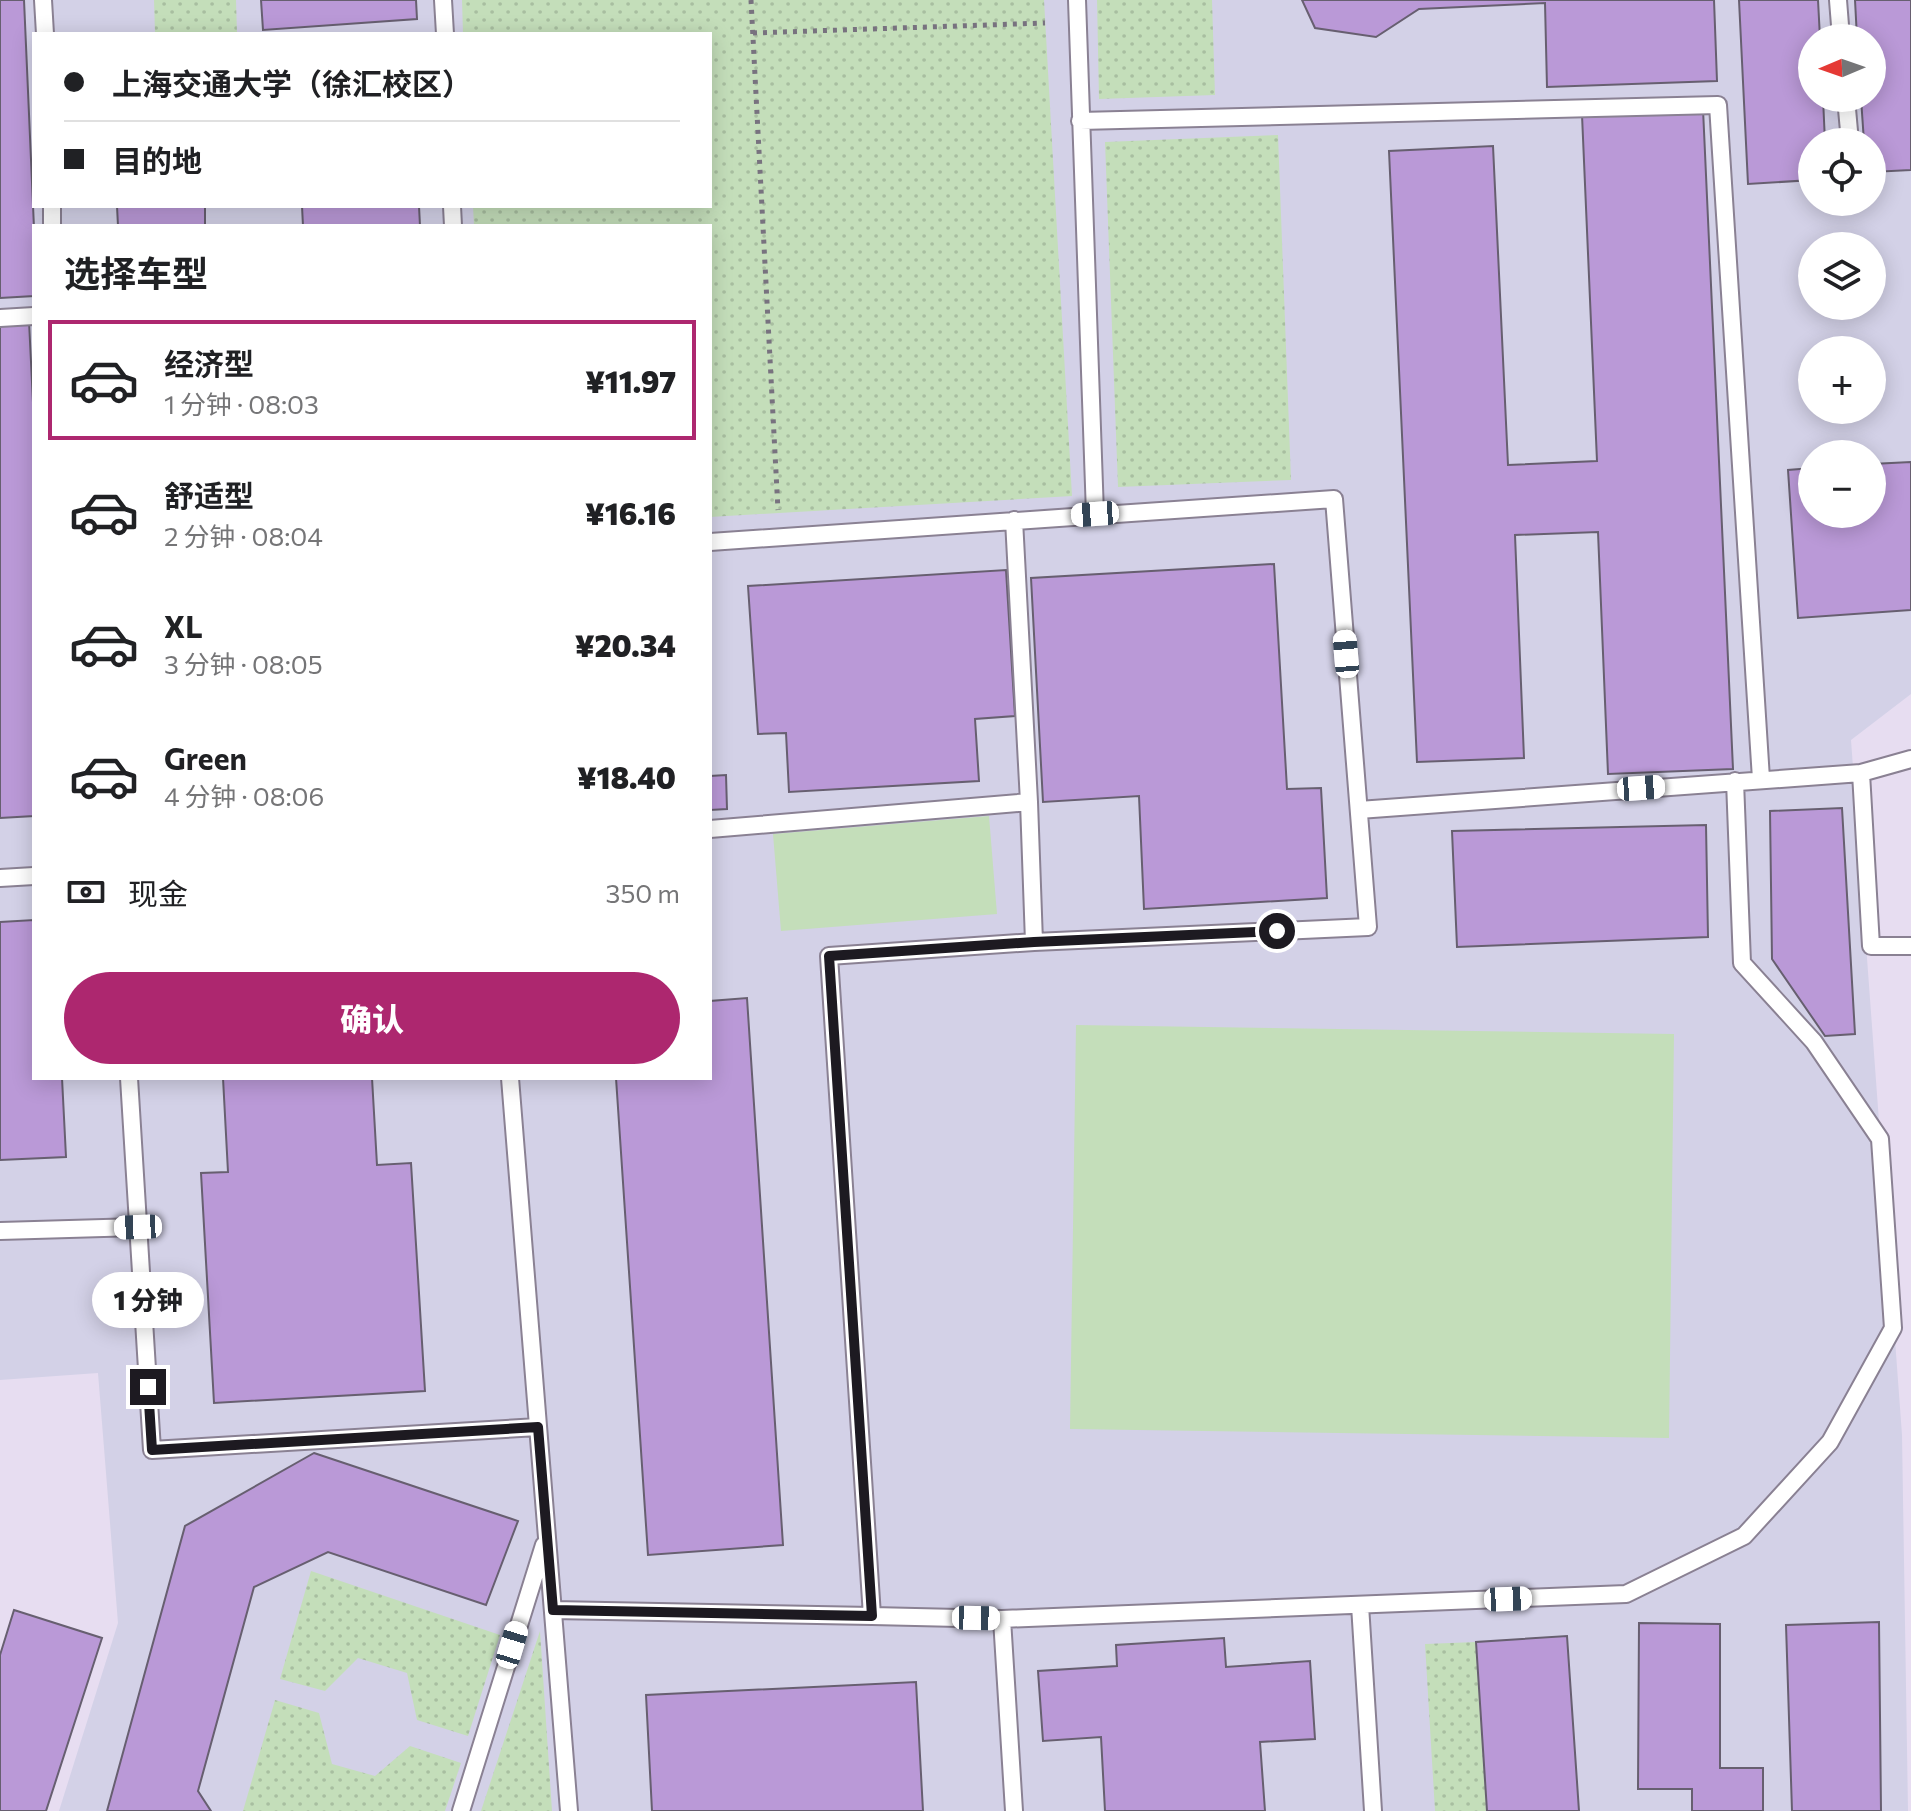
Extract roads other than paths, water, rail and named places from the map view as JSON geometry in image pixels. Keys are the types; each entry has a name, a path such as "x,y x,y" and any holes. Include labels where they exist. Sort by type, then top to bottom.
{"lane":[{"path":"43,0 45,32"},
{"path":"443,0 445,32"},
{"path":"1077,0 1095,514"},
{"path":"1838,0 1840,24"},
{"path":"1080,121 1718,105 1761,779"},
{"path":"0,318 32,316"},
{"path":"712,542 1334,499 1368,927 1034,942 829,956 872,1616"},
{"path":"1014,520 1034,942"},
{"path":"1359,810 1861,773 1911,759"},
{"path":"1861,773 1871,946 1911,946"},
{"path":"553,1610 1002,1619 1626,1594 1744,1536 1830,1442 1893,1328 1880,1139 1814,1042 1742,963 1735,781"},
{"path":"712,829 1029,802"},
{"path":"0,878 32,876"},
{"path":"129,1080 152,1450 538,1427"},
{"path":"510,1080 569,1811"},
{"path":"0,1231 138,1227"},
{"path":"461,1811 547,1535"},
{"path":"1360,1605 1373,1811"},
{"path":"1002,1619 1014,1811"}]}
